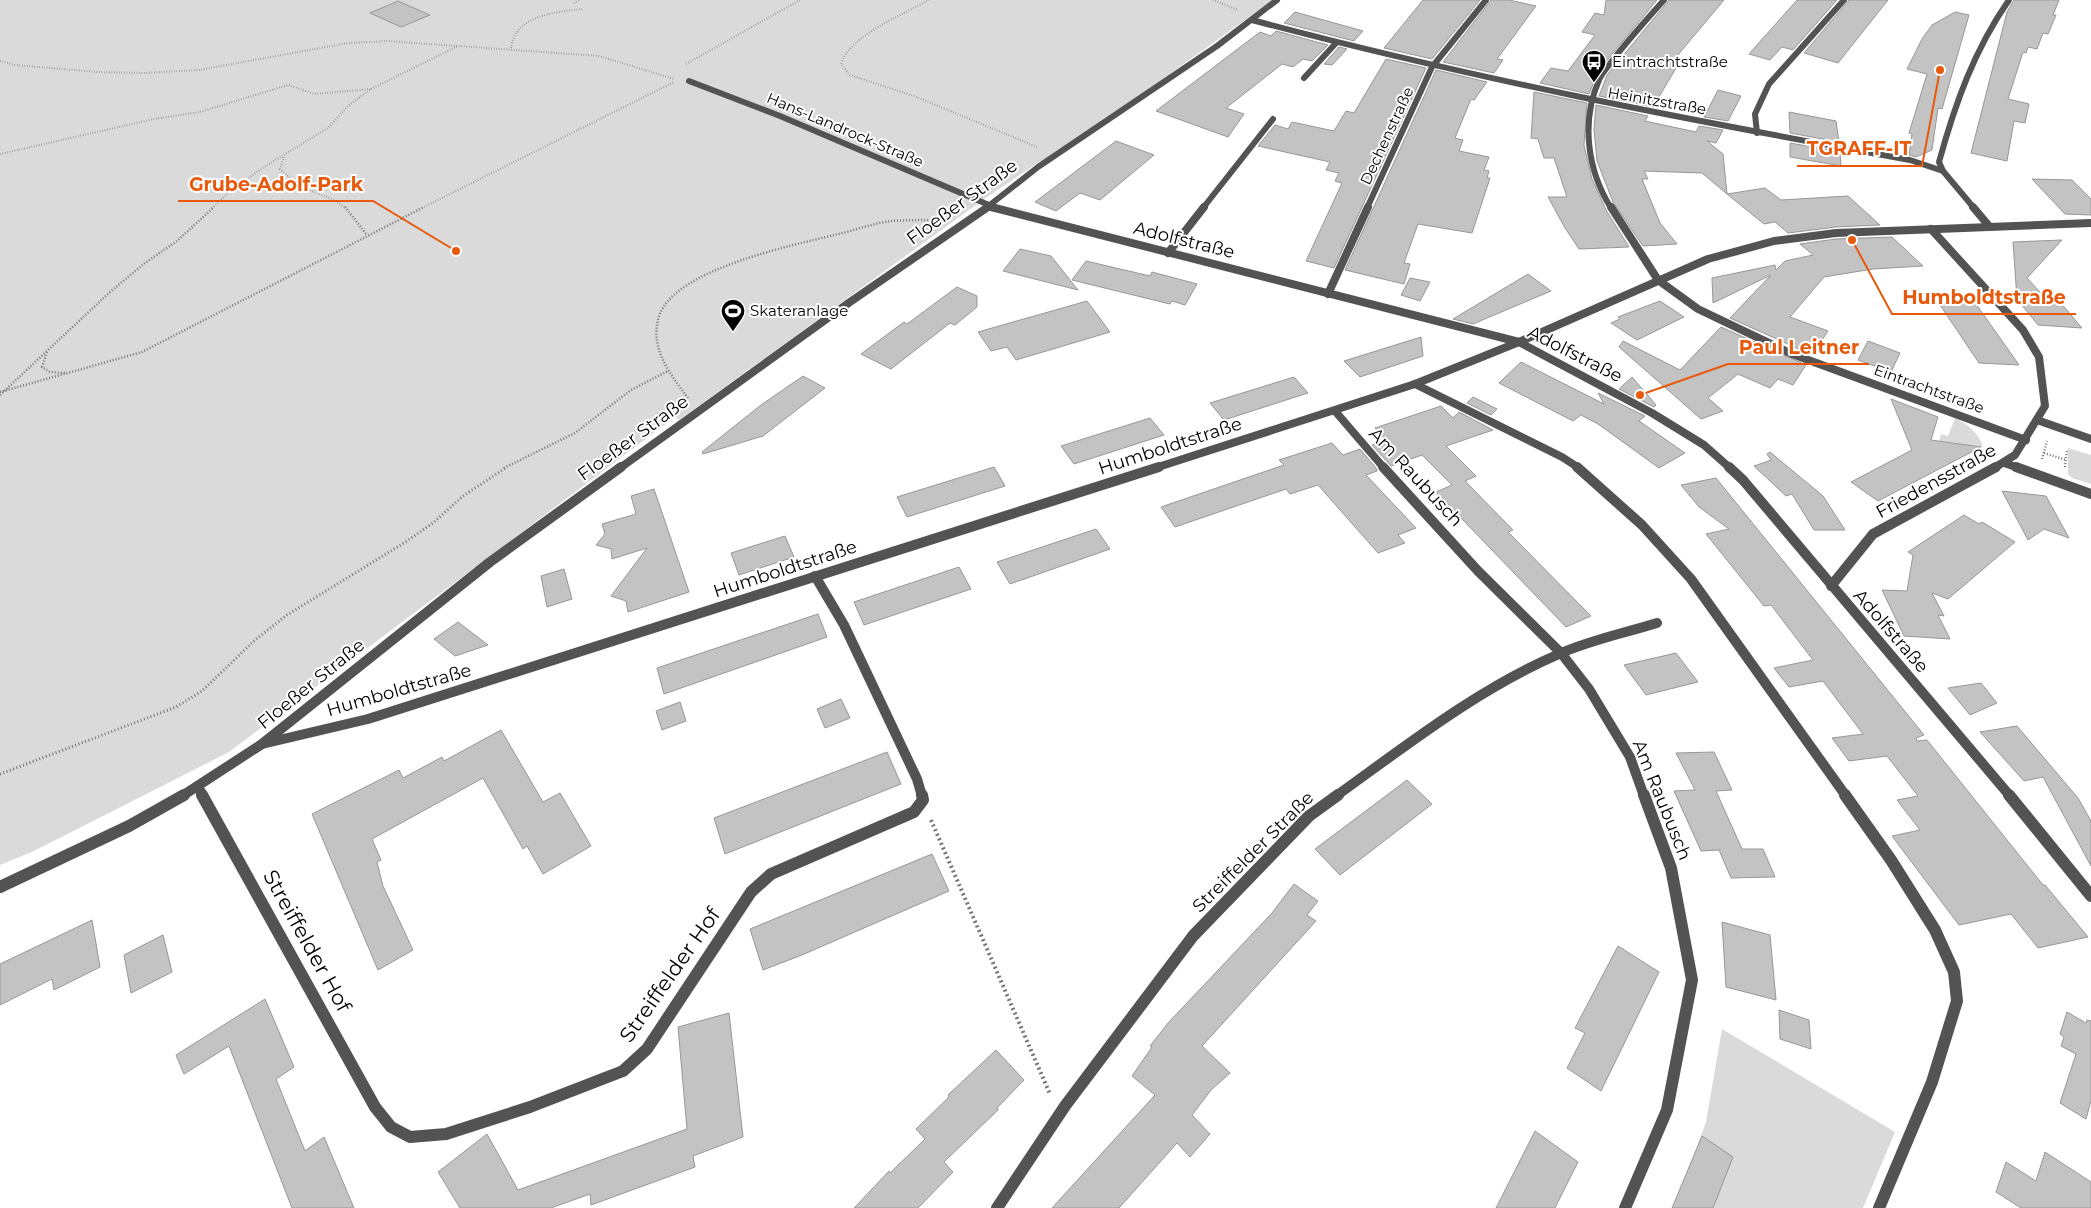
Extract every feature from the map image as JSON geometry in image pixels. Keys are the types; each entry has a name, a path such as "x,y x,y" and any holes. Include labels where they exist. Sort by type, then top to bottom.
{"street":[{"name":"Floeßer Straße","path":"0,887 129,826 198,787 262,744 490,562 698,410 967,219 989,206 1058,153 1278,0"},
{"name":"Dechenstraße","path":"1328,294 1432,67 1486,0"},
{"name":"Eintrachtstraße","path":"1664,0 1631,36 1599,79 1586,121 1591,159 1605,198 1658,280 1698,309 1792,354 2026,440"},
{"path":"1757,133 1755,114 1769,84 1844,0"},
{"path":"1989,226 1943,171 1940,162 1944,142 1977,50 2009,0"},
{"name":"Heinitzstraße","path":"1253,19 1336,43 1432,67 1592,102 1910,160 1943,171"},
{"path":"1304,78 1336,43"},
{"name":"Hans-Landrock-Straße","path":"690,82 780,116 989,206"},
{"path":"1168,253 1273,119"},
{"name":"Adolfstraße","path":"989,206 1519,342 1596,381 1704,445 1743,480 1989,771 2091,896"},
{"name":"Humboldtstraße","path":"262,744 368,719 1335,411 1415,384 1519,342 1708,259 1774,241 1836,233 2091,223"},
{"name":"Friedensstraße","path":"1831,586 1873,534 2004,463 2015,455 2026,440 2045,406 2039,357 2023,330 1931,229"},
{"path":"1415,384 1562,457 1584,472 1642,525 1691,579 1891,860 1935,930 1954,972 1957,1001 1932,1082 1879,1208"},
{"name":"Am Raubusch","path":"1335,411 1354,436 1472,564 1561,653 1589,689 1630,757 1671,868 1692,980 1667,1110 1625,1208"},
{"path":"2037,420 2091,439"},
{"path":"2004,463 2091,494"},
{"path":"815,576 848,633 917,779 923,800"},
{"name":"Streiffelder Straße","path":"997,1208 1059,1115 1193,936 1308,816 1422,734 1509,678 1561,653 1657,623"},
{"name":"Streiffelder Hof","path":"198,787 375,1107 391,1127 410,1138 446,1134 562,1099 624,1071 647,1049 751,892 771,874 897,821 914,812 923,800"}],"path":[{"path":"574,3 579,0"},
{"path":"686,64 800,0"},
{"path":"929,0 865,36 844,54 841,64 850,75 914,96 1021,142 1058,153"},
{"path":"1214,0 1253,19"},
{"path":"511,48 510,42 516,29 524,24 564,11 583,10"},
{"path":"0,62 14,65 97,72 145,74 198,70 348,43 387,41 511,48 599,56 678,80 367,235 142,352 1,393"},
{"path":"1,393 110,292 145,263 177,241 229,192 264,167 328,128 348,106 371,89 460,46"},
{"path":"0,154 136,123 200,112 288,85 315,94 371,89"},
{"path":"284,156 280,168 287,180 340,203 352,214 355,222 367,235"},
{"path":"698,410 668,371 658,349 657,326 662,310 678,295 719,268 740,259 772,250 891,221 967,219"},
{"path":"48,350 42,367 50,372 70,373"},
{"path":"0,774 176,707 202,691 255,640 287,616 407,541 433,523 463,496 505,468 575,433 631,390 668,371"},
{"path":"2040,466 2046,441 2052,440"},
{"path":"2065,469 2067,445 2075,448"},
{"path":"2044,453 2066,460"},
{"path":"923,800 1059,1115"}],"shaded area":[{"path":"0,0 1273,0 1048,161 1039,162 987,197 679,420 675,417 229,752 34,851 0,865"},
{"path":"1955,418 1972,429 1979,437 1983,447 1939,441 1941,434 1948,436"},
{"path":"2068,448 2091,455 2091,484 2072,478 2068,474"},
{"path":"1722,1029 1895,1132 1863,1208 1675,1208 1706,1122"}],"building":[{"path":"1423,0 1480,0 1432,59 1384,48"},
{"path":"1491,0 1509,0 1536,6 1497,59 1503,60 1494,73 1443,62"},
{"path":"1606,0 1657,0 1599,70 1589,94 1540,83 1551,68 1568,71 1595,35 1582,32 1595,13 1604,15"},
{"path":"1669,0 1724,0 1672,62 1679,63 1653,107 1599,96 1607,75"},
{"path":"1797,0 1837,0 1793,50 1782,47 1770,60 1749,54"},
{"path":"1849,0 1888,0 1838,63 1804,53"},
{"path":"2014,0 2059,0 2053,15 2056,15 2048,34 2043,33 2037,49 2028,47 2026,53 2023,52 2008,99 2029,104 2025,123 2014,121 2007,161 1971,153 2007,12"},
{"path":"398,1 430,15 401,27 370,13"},
{"path":"1295,12 1363,31 1354,41 1284,23"},
{"path":"1955,12 1969,15 1942,109 1938,108 1932,150 1916,157 1909,155 1912,134 1909,133 1927,74 1907,69 1922,39 1932,25"},
{"path":"1276,31 1328,45 1312,61 1303,59 1293,67 1282,64 1226,108 1244,114 1228,137 1156,111 1260,32 1271,36"},
{"path":"1339,47 1347,49 1332,65 1324,64"},
{"path":"1386,59 1426,68 1334,268 1306,261 1342,183 1335,181 1339,173 1326,170 1330,162 1258,146 1275,125 1288,129 1292,122 1334,131 1346,111 1354,113"},
{"path":"1436,70 1487,82 1474,100 1471,99 1455,138 1463,140 1459,151 1489,157 1484,170 1489,171 1487,178 1490,178 1472,233 1418,224 1404,263 1410,264 1404,284 1345,270"},
{"path":"1718,90 1741,96 1728,121 1704,117"},
{"path":"1534,92 1587,103 1584,145 1592,179 1606,210 1629,247 1579,249 1565,228 1548,197 1567,197 1554,158 1544,158 1538,139 1531,138"},
{"path":"1596,105 1648,116 1645,121 1696,132 1699,126 1723,130 1716,143 1707,141 1723,154 1727,194 1702,173 1644,171 1648,179 1642,179 1660,223 1677,244 1643,246 1613,202 1597,161 1594,129"},
{"path":"1789,112 1836,121 1839,142 1790,133"},
{"path":"1116,141 1154,155 1100,200 1080,193 1056,211 1035,202"},
{"path":"1790,143 1840,152 1841,166 1790,157"},
{"path":"2032,179 2072,180 2091,199 2091,215 2065,214"},
{"path":"1765,188 1781,200 1848,196 1880,225 1836,227 1788,233 1775,222 1764,224 1727,194"},
{"path":"1892,237 1923,266 1873,269 1824,277 1790,317 1828,331 1812,355 1730,318 1771,275 1713,303 1712,278 1775,265 1776,270 1785,261 1813,255 1800,244 1836,239"},
{"path":"2062,240 2027,278 2049,302 2060,302 2082,328 2038,325 2017,299 2013,242"},
{"path":"1020,249 1051,256 1078,290 1003,271"},
{"path":"1086,261 1150,276 1152,272 1197,284 1185,305 1172,301 1170,304 1072,280"},
{"path":"1528,274 1551,291 1473,324 1453,319"},
{"path":"1410,278 1430,282 1420,301 1401,295"},
{"path":"957,287 977,296 977,307 955,325 950,323 891,369 861,354 904,322 907,324"},
{"path":"1972,299 2019,365 1979,363 1938,302"},
{"path":"1087,301 1110,332 1016,360 1007,347 991,351 978,332"},
{"path":"1660,301 1684,317 1637,340 1611,323 1620,319 1618,317"},
{"path":"1721,327 1806,365 1793,385 1778,379 1770,388 1738,374 1708,398 1723,411 1701,419 1619,347 1623,341 1680,370"},
{"path":"1421,337 1423,356 1360,377 1344,361"},
{"path":"1868,341 1900,353 1891,372 1858,360"},
{"path":"1521,362 1604,404 1598,393 1645,416 1639,421 1685,453 1659,468 1598,424 1581,415 1573,421 1499,383"},
{"path":"803,376 825,388 763,436 703,454 702,452 761,405"},
{"path":"1294,377 1308,393 1224,420 1210,403"},
{"path":"1632,377 1656,405 1654,407 1619,389"},
{"path":"1473,397 1497,409 1491,415 1467,403"},
{"path":"1891,399 1938,417 1931,440 1981,447 1878,501 1851,482 1912,450"},
{"path":"1441,406 1453,418 1459,412 1493,430 1446,446 1476,476 1465,481 1513,530 1508,532 1591,616 1566,627 1436,492 1452,485 1422,455 1391,466 1372,445 1386,440 1375,428"},
{"path":"1150,418 1164,435 1074,464 1061,446"},
{"path":"1332,443 1343,455 1360,449 1376,468 1377,471 1366,475 1416,528 1398,535 1405,543 1378,553 1318,485 1290,494 1286,489 1175,527 1161,507 1284,465 1279,460"},
{"path":"1770,452 1823,496 1845,530 1814,530 1792,494 1786,496 1754,466 1771,460 1767,454"},
{"path":"994,467 1005,486 907,517 897,497"},
{"path":"1716,478 1924,735 1916,738 1917,741 1927,740 2043,885 2045,885 2088,937 2038,948 2011,914 1959,925 1892,836 1920,830 1897,800 1918,796 1887,756 1849,761 1832,738 1863,734 1823,681 1789,687 1774,668 1813,660 1771,605 1764,606 1706,534 1729,529 1699,507 1681,485"},
{"path":"654,489 689,592 628,612 626,601 611,596 647,548 612,559 611,549 596,545 605,534 602,524 636,514 631,496"},
{"path":"2002,491 2046,496 2069,538 2044,529 2028,540"},
{"path":"1964,515 1979,524 1982,522 2015,542 1948,599 1932,593 1944,616 1938,615 1950,639 1904,636 1882,590 1907,591 1913,555 1908,552"},
{"path":"1096,529 1110,549 1010,584 997,562"},
{"path":"785,536 794,557 739,575 731,553"},
{"path":"959,567 971,589 864,625 854,602"},
{"path":"564,569 572,599 547,607 541,576"},
{"path":"818,614 827,637 664,694 657,668"},
{"path":"458,622 488,645 455,656 434,639"},
{"path":"1676,653 1698,682 1646,695 1624,665"},
{"path":"1981,683 1997,703 1970,715 1948,688"},
{"path":"841,699 850,718 825,728 817,709"},
{"path":"680,702 686,721 662,730 656,711"},
{"path":"2017,726 2078,798 2091,821 2091,866 2043,777 2024,781 1980,732"},
{"path":"501,730 543,802 560,793 591,846 543,874 527,846 523,849 483,778 372,839 381,860 377,862 383,886 413,950 378,970 312,814 399,770 403,778 442,757 444,761"},
{"path":"887,752 901,784 725,854 714,818"},
{"path":"1714,752 1732,790 1716,791 1742,849 1763,849 1775,877 1731,878 1719,850 1701,851 1674,791 1695,790 1676,753"},
{"path":"1407,780 1432,804 1340,875 1315,849"},
{"path":"932,854 949,891 763,970 750,929"},
{"path":"1294,884 1318,901 1307,915 1316,921 1202,1046 1230,1073 1211,1090 1192,1115 1210,1134 1190,1157 1177,1143 1119,1208 1052,1208 1155,1095 1132,1076 1152,1047 1150,1046 1168,1023 1272,913"},
{"path":"92,920 100,967 54,990 52,979 0,1005 0,964"},
{"path":"1722,922 1770,935 1776,1000 1726,987"},
{"path":"163,935 172,972 131,993 124,955"},
{"path":"1618,946 1659,972 1601,1091 1567,1068 1585,1033 1575,1028"},
{"path":"265,999 294,1067 276,1079 305,1151 324,1137 354,1208 292,1208 229,1046 184,1074 176,1055"},
{"path":"1779,1010 1809,1020 1811,1049 1780,1039"},
{"path":"2067,1012 2086,1023 2087,1020 2091,1021 2091,1101 2086,1119 2060,1103 2076,1054 2061,1046 2064,1037 2060,1034"},
{"path":"729,1013 743,1137 693,1156 695,1167 591,1205 590,1194 551,1208 460,1208 438,1172 487,1134 518,1190 687,1129 678,1027"},
{"path":"996,1050 1024,1080 997,1108 998,1110 944,1162 953,1172 918,1208 854,1208 889,1171 890,1173 925,1139 916,1129 949,1097 948,1095"},
{"path":"1535,1131 1578,1162 1555,1208 1496,1208"},
{"path":"1702,1136 1733,1157 1713,1208 1672,1208"},
{"path":"2045,1152 2091,1182 2091,1208 2021,1208 1996,1192 2006,1162 2036,1181"}],"place":[{"name":"TGRAFF-IT","path":"1940,70"},
{"name":"Eintrachtstraße","path":"1594,83"},
{"name":"Humboldtstraße","path":"1852,240"},
{"name":"Grube-Adolf-Park","path":"456,251"},
{"name":"Skateranlage","path":"733,332"},
{"name":"Paul Leitner","path":"1640,395"}]}
